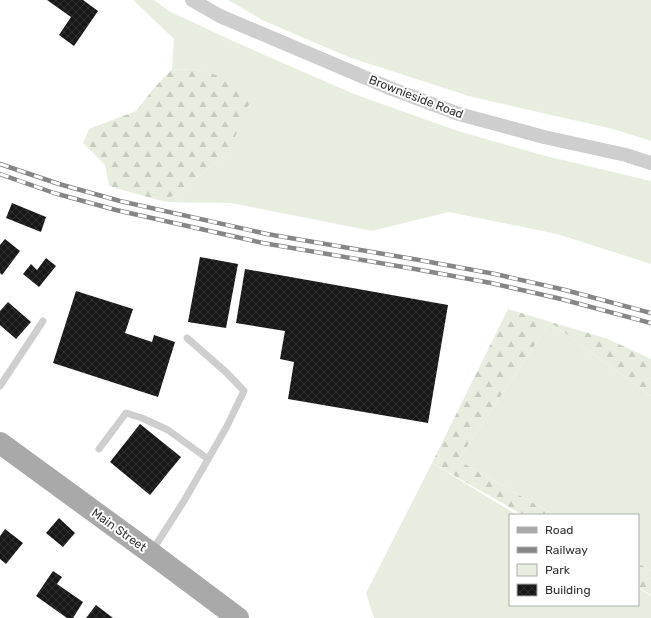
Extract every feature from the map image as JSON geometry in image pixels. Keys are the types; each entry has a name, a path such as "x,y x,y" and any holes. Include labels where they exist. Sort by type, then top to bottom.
{"main road":[{"name":"Main Street","path":"0,443 151,553 226,615"}],"street":[{"name":"Brownieside Road","path":"192,0 220,16 392,89 459,114 544,137 626,154 651,163"}],"lane":[{"path":"0,386 44,321"},
{"path":"151,553 184,501 226,428 244,391 227,373 187,338"},
{"path":"99,450 126,413 142,418 168,430 208,459"}],"green space":[{"path":"133,0 154,0 169,11 354,94 458,131 546,156 651,181 651,264 557,234 449,212 372,231 231,203 165,202 228,153 210,74 197,70 172,69 174,39"},
{"path":"228,0 651,0 651,141 613,129 472,97 351,58 264,21"},
{"path":"172,69 197,70 239,81 252,97 228,153 165,202 109,186 105,165 83,143 89,129 136,111 154,88"},
{"path":"508,309 608,339 651,359 651,396 550,322 458,460 552,514 521,514 432,463"},
{"path":"550,322 651,396 651,571 639,564 639,514 552,514 458,460"},
{"path":"432,463 515,514 509,514 509,606 639,606 639,589 651,596 651,618 374,618 366,593"},
{"path":"639,564 651,571 651,595 639,588"}],"building":[{"path":"47,0 83,0 98,11 74,46 59,35 71,17"},
{"path":"12,203 46,217 41,232 6,218"},
{"path":"5,239 20,251 2,275 0,273 0,245"},
{"path":"200,257 238,264 226,328 188,322"},
{"path":"46,258 56,266 39,287 23,274 31,264 37,270"},
{"path":"245,269 448,305 428,423 288,399 294,362 280,359 285,331 236,323"},
{"path":"76,291 133,309 125,333 152,342 154,335 175,342 158,397 53,363"},
{"path":"8,302 31,322 16,339 0,325 0,311"},
{"path":"140,424 181,457 150,495 110,462"},
{"path":"59,518 75,533 63,547 46,533"},
{"path":"5,529 23,543 6,564 0,559 0,536"},
{"path":"53,571 62,577 57,584 83,602 73,618 67,618 36,596"},
{"path":"96,605 113,618 86,618"}],"railway":[{"path":"0,164 59,184 120,201 267,234 495,274 565,290 651,313"},
{"path":"0,174 54,193 116,210 263,243 491,283 561,299 651,323"}]}
